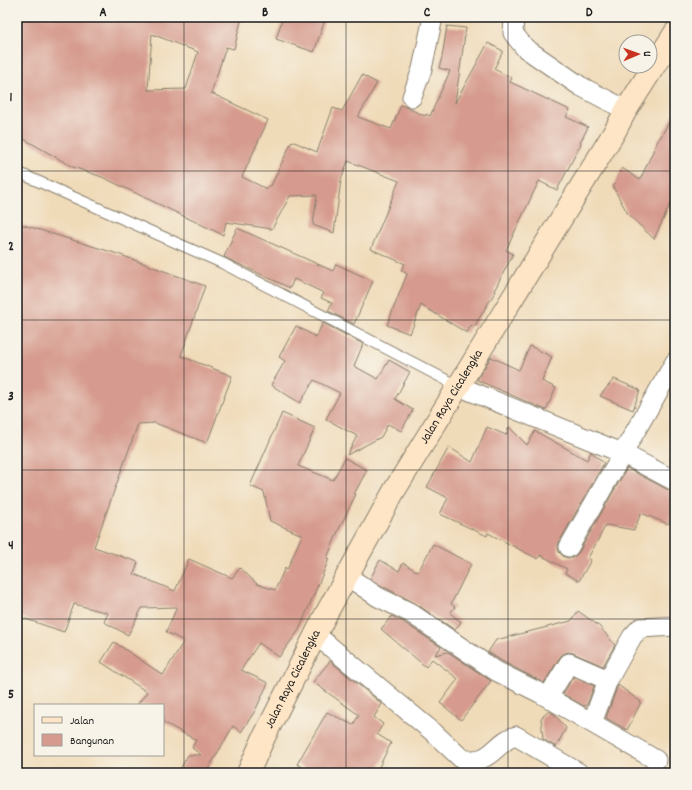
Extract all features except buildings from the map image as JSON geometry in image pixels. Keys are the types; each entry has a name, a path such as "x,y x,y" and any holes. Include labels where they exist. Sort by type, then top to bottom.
{"main road":[{"name":"Jalan Raya Cicalengka","path":"248,773 265,735 316,635 394,491 615,131 626,110 675,33"}],"street":[{"path":"412,97 422,69 433,17"},
{"path":"514,17 513,33 525,48 580,86 626,110"},
{"path":"569,547 675,362"},
{"path":"458,386 622,453 675,480"},
{"path":"347,576 378,597 409,612 496,671 548,697 656,760"},
{"path":"592,723 608,680 632,637 640,628 675,626"},
{"path":"316,635 433,732 460,766 485,757 516,736 579,773"},
{"path":"548,697 569,663 608,680"}],"lane":[{"path":"17,172 222,263 458,386"}]}
